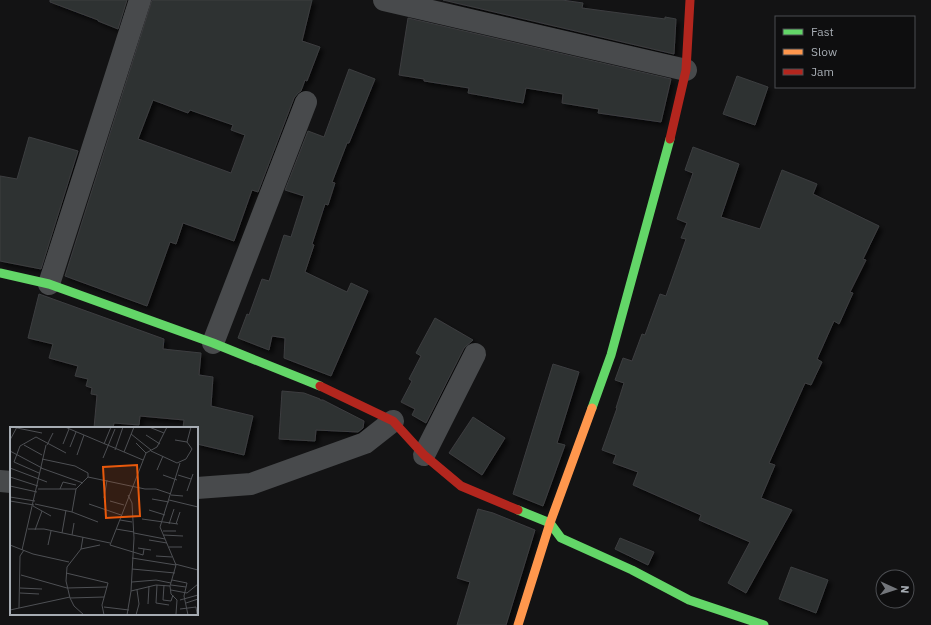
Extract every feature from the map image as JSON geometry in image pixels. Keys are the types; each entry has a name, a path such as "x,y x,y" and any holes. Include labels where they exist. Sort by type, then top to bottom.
{"street":[{"path":"49,284 140,0"},
{"path":"384,0 686,70"},
{"path":"518,625 550,523 611,355 664,163 686,70 690,0"},
{"path":"213,342 306,102"},
{"path":"0,273 49,284 213,342 326,388 392,421 424,455 461,486 550,523 561,538 632,570 689,600 749,623"},
{"path":"424,455 476,354"},
{"path":"198,488 251,484 365,443 392,421"},
{"path":"0,481 10,482"}],"building":[{"path":"50,0 127,0 118,29 50,2"},
{"path":"152,0 312,0 302,41 320,47 307,81 305,80 301,91 294,98 258,192 252,190 234,241 183,223 176,244 170,242 147,306 65,276","holes":["153,100 188,113 190,110 233,125 231,130 245,135 231,173 138,139"]},
{"path":"443,0 562,0 583,3 582,8 665,19 665,17 676,19 674,54"},
{"path":"408,18 671,79 661,122 598,113 599,109 562,103 563,94 526,88 523,103 468,93 469,88 424,81 424,79 399,75"},
{"path":"349,69 375,79 332,182 335,183 328,205 325,204 305,272 347,292 351,283 368,291 331,376 284,358 285,338 272,336 269,350 238,338 247,314 249,315 262,279 269,281 284,235 291,237 304,196 285,190 308,131 324,137"},
{"path":"737,76 768,87 755,125 723,114"},
{"path":"29,137 78,151 41,269 0,261 0,176 17,179"},
{"path":"693,147 739,164 721,217 760,229 782,170 817,184 813,194 879,226 863,259 866,260 850,292 853,293 839,324 834,321 817,359 822,362 811,385 805,383 769,463 775,465 761,498 792,510 746,593 728,583 750,542 699,520 701,515 633,485 638,472 613,463 616,455 602,450 624,383 615,380 623,358 632,361 642,334 645,335 660,294 666,296 686,239 681,238 687,223 677,219 693,173 685,170"},
{"path":"39,294 164,339 163,349 201,353 199,375 213,377 211,406 253,416 244,455 198,444 198,427 183,427 184,420 140,416 139,425 114,423 113,427 94,427 97,395 91,394 92,388 86,386 88,379 75,376 78,366 49,358 53,344 28,338"},
{"path":"435,318 473,340 464,348 426,423 412,415 415,409 401,402 412,381 409,379 421,356 416,353"},
{"path":"553,364 579,372 557,443 565,445 543,506 513,494"},
{"path":"282,391 304,393 323,400 364,421 363,428 358,432 316,430 315,441 279,439"},
{"path":"473,417 505,438 482,475 449,453"},
{"path":"478,509 493,513 535,530 506,625 457,625 470,582 457,578"},
{"path":"620,538 654,552 648,565 615,549"},
{"path":"791,567 828,580 816,613 779,599"}],"traffic: fast":[{"path":"592,408 611,355 670,139"},
{"path":"0,273 49,284 213,343 320,386"},
{"path":"518,510 550,523 561,538 632,570 689,600 764,625"}],"traffic: slow":[{"path":"518,625 550,523 592,408"}],"traffic: jam":[{"path":"670,139 686,70 690,0"},
{"path":"320,386 393,421 424,455 461,486 518,510"}]}
